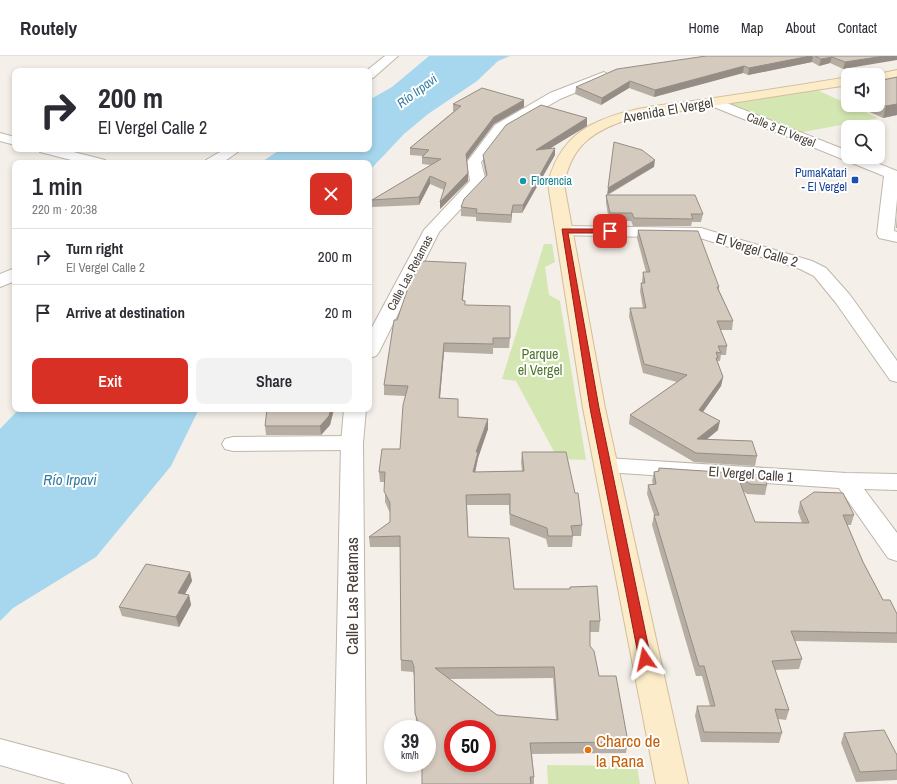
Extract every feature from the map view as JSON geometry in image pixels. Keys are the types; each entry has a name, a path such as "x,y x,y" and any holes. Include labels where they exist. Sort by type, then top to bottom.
{"main road":[{"path":"885,76 897,74"},
{"name":"Avenida El Vergel","path":"672,784 606,465 574,293 556,184 558,172 563,157 582,137 600,126 618,119 841,82"}],"street":[{"path":"372,73 392,56"},
{"name":"Calle Las Retamas","path":"372,346 432,230 478,182 474,162 500,128 555,96 620,70"},
{"name":"Calle 3 El Vergel","path":"714,102 841,154"},
{"path":"0,137 12,140"},
{"path":"57,152 88,160"},
{"path":"216,160 230,152"},
{"name":"Calle 3 El Vergel","path":"868,164 895,174"},
{"path":"895,174 885,234 897,237"},
{"name":"El Vergel Calle 2","path":"564,231 701,233 806,265 820,272 843,299 897,376"},
{"path":"0,282 12,275"},
{"name":"Calle Las Retamas","path":"350,784 352,443 355,412"},
{"path":"233,444 352,443"},
{"name":"El Vergel Calle 1","path":"606,465 846,481 897,482"},
{"path":"846,481 897,552"},
{"path":"0,752 116,784"}],"green space":[{"path":"817,90 841,101 841,112 865,112 878,118 867,120 841,120 841,125 798,133 729,104"},
{"name":"Parque el Vergel","path":"544,244 552,244 555,262 545,267 549,295 560,301 586,460 558,459 516,381 502,379"},
{"path":"547,765 637,766 640,784 548,784"}],"water":[{"name":"Río Irpavi","path":"429,56 510,56 498,61 477,81 428,114 404,134 372,168 372,160 264,160 276,152 372,152 372,98 392,87"},
{"name":"Río Irpavi","path":"16,412 198,412 171,466 96,557 13,608 0,621 0,429"}],"building":[{"path":"706,56 810,56 749,68 744,66 655,90 630,81 602,98 576,87 617,69"},
{"path":"815,56 884,56 845,62 832,57 821,59"},
{"path":"897,77 897,104 885,106 885,80"},
{"path":"482,88 524,100 494,117 466,154 468,173 440,202 446,183 430,176 419,197 372,200 441,159 422,157 429,150 410,148 461,106 453,104"},
{"path":"541,105 587,118 536,150 555,148 523,205 513,205 511,215 476,213 477,209 461,207 464,199 487,175 483,155 506,125"},
{"path":"614,142 642,150 655,160 608,188"},
{"path":"606,195 695,195 703,214 691,214 693,219 634,218 632,213 610,213"},
{"path":"638,230 698,231 719,287 717,287 733,321 717,321 727,346 718,346 721,353 716,352 718,358 716,358 723,377 699,410 720,421 697,439 752,441 757,456 696,453 630,415 687,375 644,364 630,308 646,308 641,283 645,283 643,272 650,272"},
{"path":"422,261 466,263 462,300 465,301 465,305 510,306 510,338 493,338 493,344 444,343 439,398 458,399 458,417 488,419 476,452 478,452 473,472 524,471 522,452 566,452 575,493 578,493 582,525 571,526 573,536 548,536 547,528 510,514 510,494 466,495 468,537 509,538 514,589 570,589 570,587 597,586 600,621 590,621 590,646 594,651 599,676 616,676 628,742 530,743 534,777 530,777 531,784 422,784 422,772 436,772 436,720 417,720 415,713 414,667 412,661 401,660 400,536 369,537 390,522 390,503 384,491 385,472 379,472 382,449 400,449 403,405 408,386 384,385 394,320 397,320 409,285","holes":["554,667 558,720 497,715 435,668"]},
{"path":"267,412 330,412 329,416 320,426 265,426"},
{"path":"659,468 764,475 767,485 750,484 738,477 755,522 809,523 800,502 814,492 843,493 854,515 843,515 863,562 883,600 890,600 897,614 897,633 791,631 802,659 772,661 789,710 775,709 782,733 704,732 697,706 715,706 704,666 699,666 654,515 659,515 648,485 656,484 654,472 659,471"},
{"path":"146,564 190,572 178,593 189,595 176,617 119,607"},
{"path":"884,730 897,755 897,770 860,772 844,733"}],"place":[{"name":"PumaKatari - El Vergel","path":"855,180"},
{"name":"Florencia","path":"523,181"},
{"name":"Charco de la Rana","path":"588,750"}],"route":[{"path":"610,231 564,231 594,408 645,659"}]}
